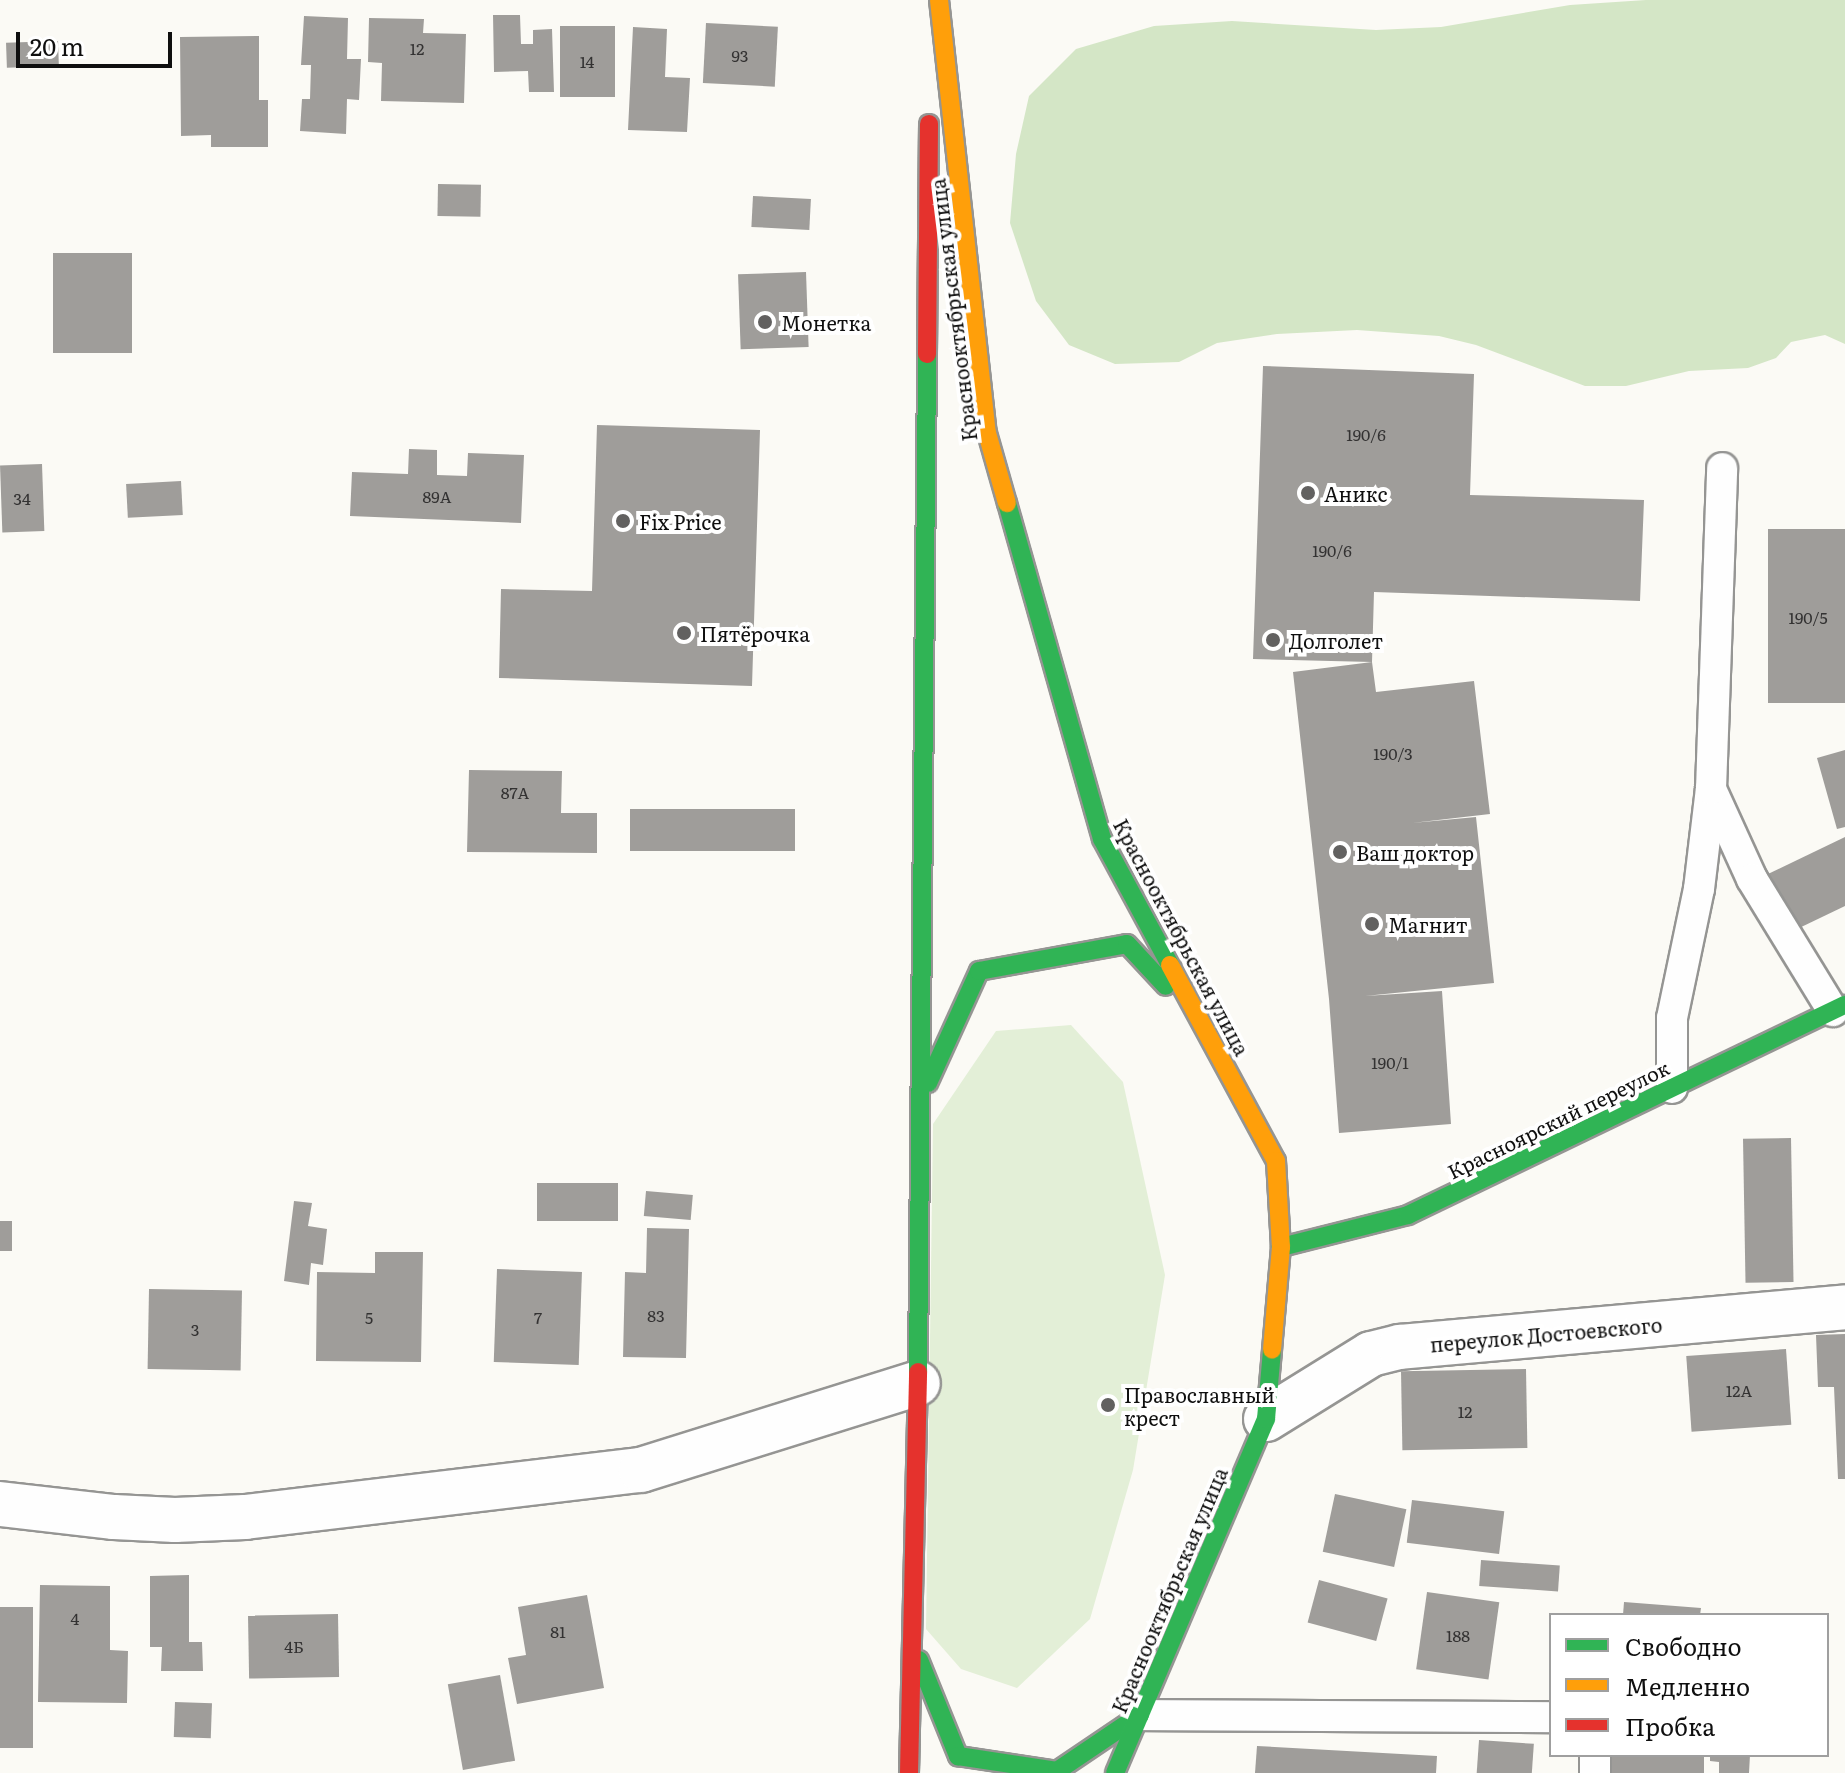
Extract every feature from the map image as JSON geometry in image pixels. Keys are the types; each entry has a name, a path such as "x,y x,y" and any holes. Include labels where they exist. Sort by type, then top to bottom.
{"main road":[{"name":"Краснооктябрьская улица","path":"909,1773 918,1383 930,0"},
{"name":"Краснооктябрьская улица","path":"939,0 987,433 1102,839 1276,1161 1281,1247 1266,1419 1115,1773"},
{"path":"921,1098 979,971 1127,944 1205,1030"},
{"name":"Красноярский переулок","path":"1281,1247 1408,1215 1839,1008"},
{"path":"912,1643 958,1756 1057,1771 1140,1715"}],"street":[{"name":"переулок Достоевского","path":"1266,1419 1371,1354 1400,1347 1845,1307"},
{"path":"0,1504 129,1518 245,1517 641,1470 918,1383"}],"lane":[{"path":"1672,1088 1672,1018 1699,889 1711,789 1722,468"},
{"path":"1711,789 1752,879 1839,1008"},
{"path":"1140,1715 1549,1717"}],"green space":[{"path":"1646,0 1845,0 1845,344 1825,335 1791,342 1776,358 1748,368 1689,371 1626,386 1585,386 1476,345 1439,336 1357,330 1277,334 1217,343 1179,362 1115,364 1069,345 1036,301 1010,223 1016,154 1029,96 1076,49 1154,26 1232,21 1376,30 1441,27 1570,5"},
{"path":"1071,1025 1123,1082 1165,1275 1133,1470 1090,1619 1017,1688 961,1669 926,1629 933,1124 996,1031"}],"building":[{"path":"493,15 520,15 521,44 533,44 533,30 552,29 554,92 529,92 528,71 494,72"},
{"path":"304,16 348,18 347,59 361,59 359,100 347,99 346,134 300,131 302,99 310,99 311,65 301,65"},
{"path":"369,18 424,19 423,33 466,34 464,103 381,101 382,63 368,62"},
{"path":"706,23 778,27 775,87 703,83"},
{"path":"560,26 615,26 615,97 560,97"},
{"path":"633,27 667,29 665,77 690,78 687,132 628,130"},
{"path":"259,36 259,100 268,100 268,147 211,147 211,135 181,136 180,37"},
{"path":"58,41 59,66 7,68 6,43"},
{"path":"438,184 481,185 480,217 437,216"},
{"path":"753,196 811,199 809,230 751,227"},
{"path":"53,253 132,253 132,353 53,353"},
{"path":"806,272 809,347 741,349 738,274"},
{"path":"1263,366 1474,374 1470,495 1644,500 1640,601 1374,592 1372,662 1253,659"},
{"path":"597,425 760,430 752,686 499,678 501,589 592,591"},
{"path":"409,449 437,450 437,475 467,476 468,453 524,455 521,523 350,516 352,472 408,474"},
{"path":"42,464 44,531 2,532 0,465"},
{"path":"181,481 183,515 128,518 126,484"},
{"path":"1768,529 1845,529 1845,703 1768,703"},
{"path":"1372,662 1376,692 1474,681 1490,814 1412,823 1476,817 1494,983 1365,996 1442,991 1451,1124 1339,1133 1329,999 1293,672"},
{"path":"1845,750 1845,827 1837,829 1817,758"},
{"path":"469,770 562,771 561,813 597,813 597,853 467,852"},
{"path":"630,809 795,809 795,851 630,851"},
{"path":"1845,837 1845,906 1795,930 1768,874"},
{"path":"1791,1138 1794,1282 1746,1283 1743,1139"},
{"path":"537,1183 618,1183 618,1221 537,1221"},
{"path":"646,1191 693,1195 691,1220 644,1216"},
{"path":"294,1201 312,1203 308,1226 327,1229 323,1265 311,1263 309,1285 284,1281"},
{"path":"0,1221 12,1221 12,1251 0,1251"},
{"path":"647,1228 689,1229 686,1358 623,1357 625,1272 646,1273"},
{"path":"375,1252 423,1252 421,1362 316,1361 317,1272 375,1273"},
{"path":"497,1269 582,1272 579,1365 494,1362"},
{"path":"149,1289 242,1291 241,1371 148,1369"},
{"path":"1845,1334 1845,1479 1838,1479 1834,1387 1818,1387 1816,1335"},
{"path":"1786,1349 1791,1425 1692,1432 1686,1356"},
{"path":"1526,1369 1527,1448 1402,1450 1401,1371"},
{"path":"1335,1494 1406,1509 1394,1567 1323,1552"},
{"path":"1412,1500 1504,1511 1499,1554 1407,1543"},
{"path":"1481,1560 1560,1566 1558,1591 1479,1586"},
{"path":"189,1575 189,1642 202,1642 203,1671 161,1671 162,1647 150,1647 150,1576"},
{"path":"1319,1580 1388,1598 1376,1641 1308,1623"},
{"path":"40,1585 110,1586 110,1650 128,1651 127,1703 38,1702"},
{"path":"1427,1592 1499,1602 1488,1679 1416,1669"},
{"path":"587,1595 604,1688 517,1704 508,1658 526,1655 518,1607"},
{"path":"1624,1602 1701,1608 1700,1613 1623,1613"},
{"path":"0,1607 33,1607 33,1748 0,1748"},
{"path":"338,1614 339,1677 249,1679 248,1616"},
{"path":"500,1675 515,1761 463,1770 448,1684"},
{"path":"175,1702 212,1703 211,1738 174,1737"},
{"path":"1479,1740 1534,1744 1532,1773 1477,1773"},
{"path":"1257,1746 1437,1756 1436,1773 1255,1773"},
{"path":"1612,1757 1704,1757 1704,1773 1612,1773"},
{"path":"1710,1757 1750,1757 1749,1773 1719,1773 1719,1762 1710,1761"}],"traffic: fast":[{"path":"918,1372 927,354"},
{"path":"1007,503 1102,839 1170,965"},
{"path":"928,1083 979,971 1127,944 1166,986"},
{"path":"1281,1247 1408,1215 1845,1005"},
{"path":"1115,1773 1266,1419 1272,1350"},
{"path":"919,1660 958,1756 1057,1771 1140,1715"}],"traffic: slow":[{"path":"939,0 987,433 1007,503"},
{"path":"1170,965 1276,1161 1281,1247 1272,1350"}],"traffic: jam":[{"path":"927,354 929,124"},
{"path":"909,1773 918,1372"}],"place":[{"name":"Монетка","path":"765,322"},
{"name":"Аникс","path":"1308,493"},
{"name":"Fix Price","path":"623,521"},
{"name":"Пятёрочка","path":"684,633"},
{"name":"Долголет","path":"1273,640"},
{"name":"Ваш доктор","path":"1340,852"},
{"name":"Магнит","path":"1372,924"},
{"name":"Православный крест","path":"1108,1405"}]}
